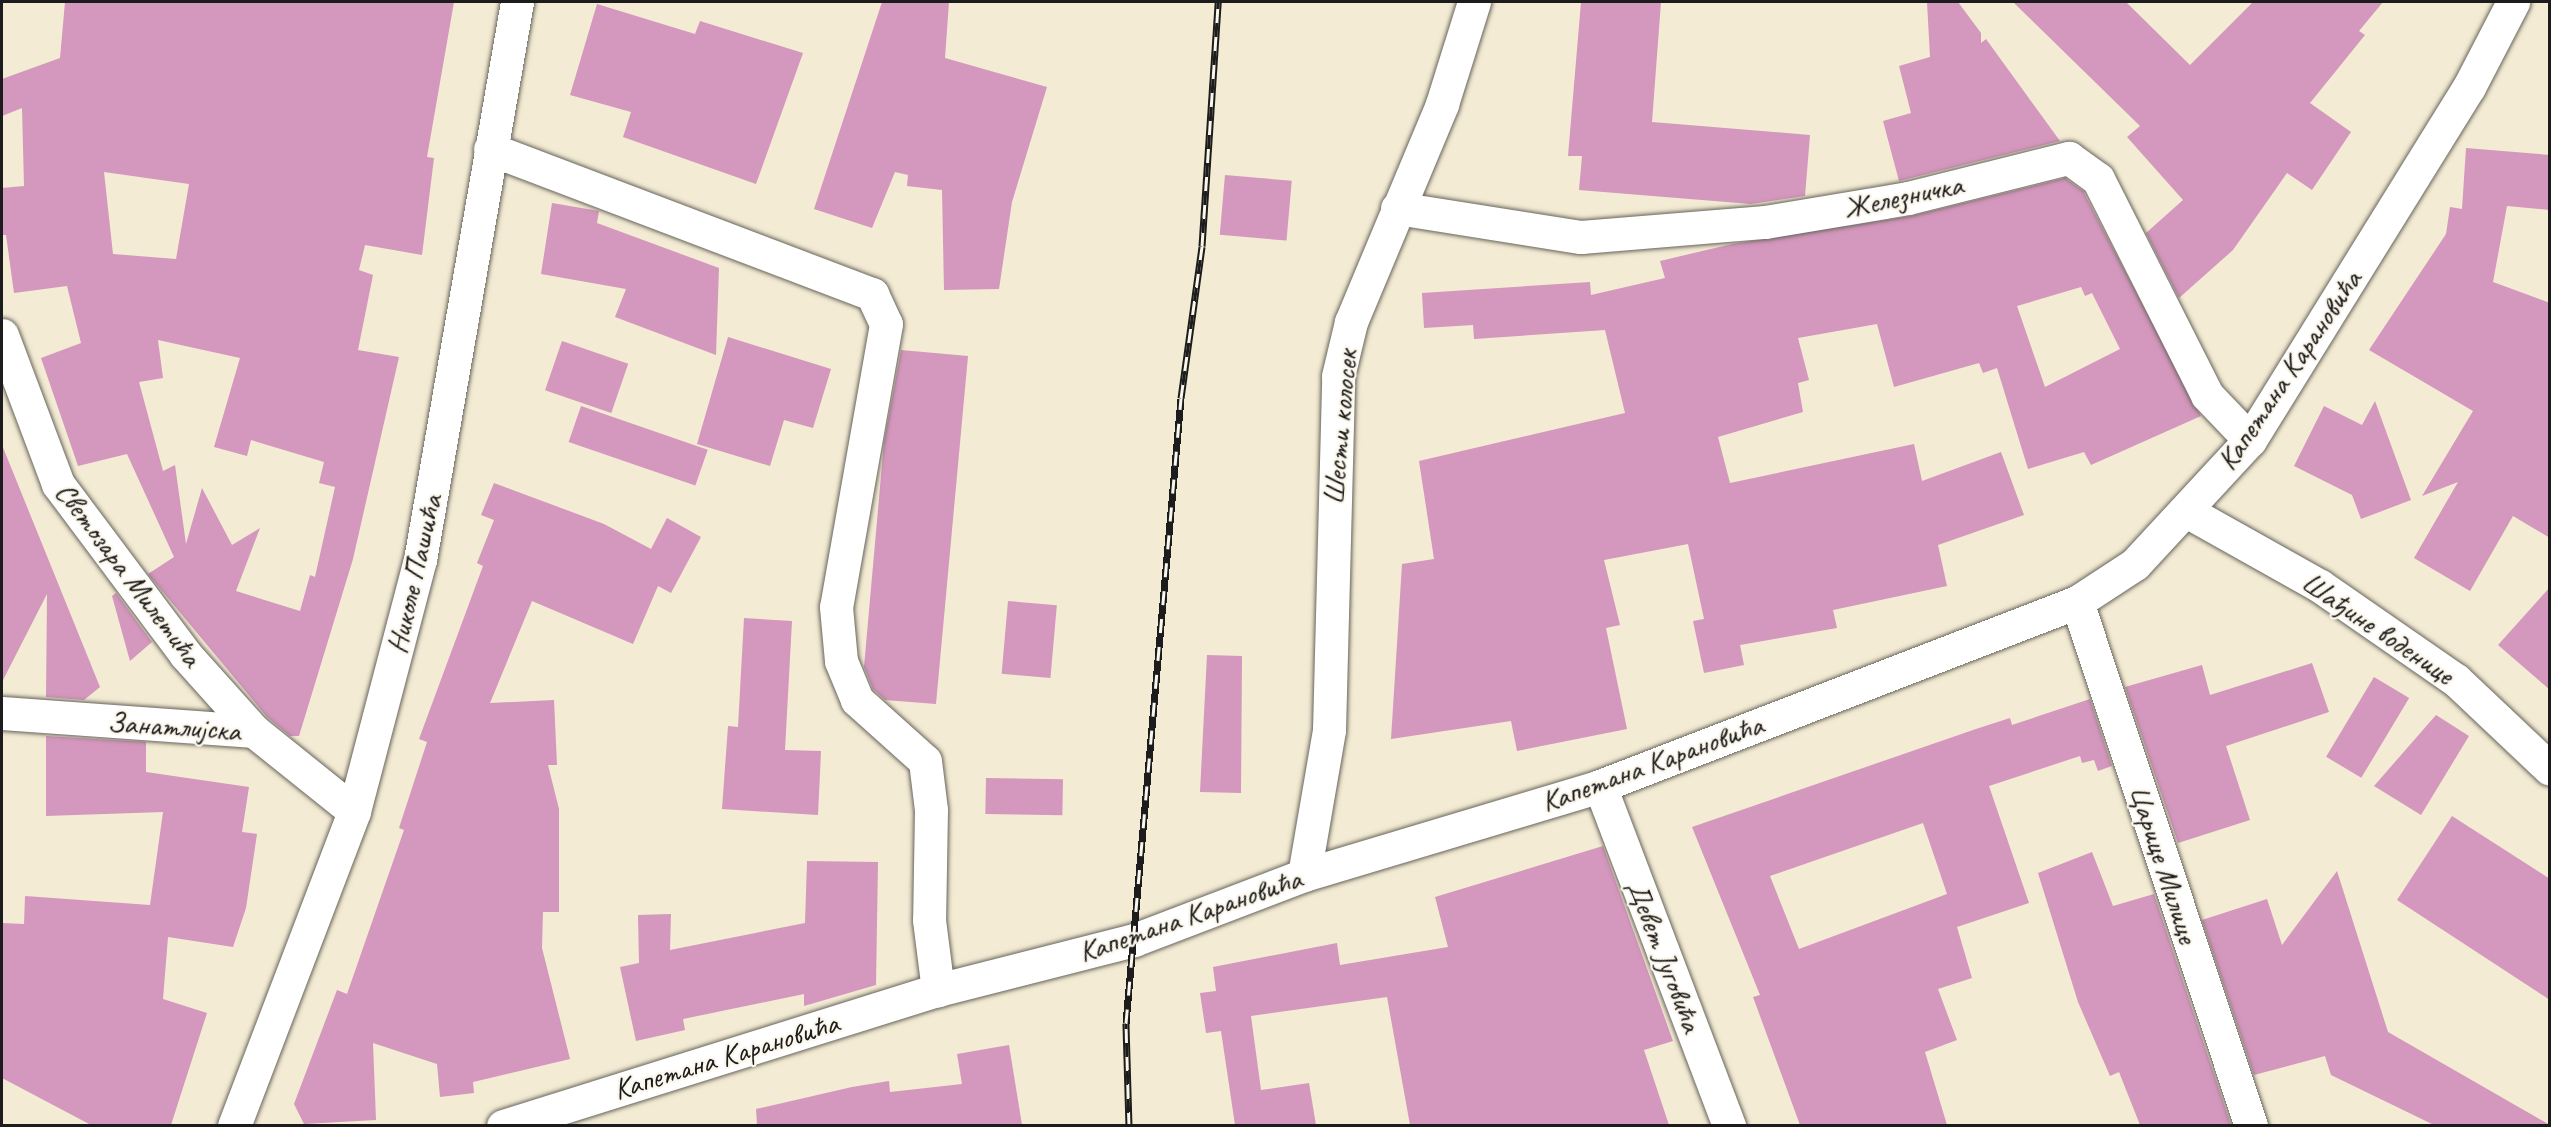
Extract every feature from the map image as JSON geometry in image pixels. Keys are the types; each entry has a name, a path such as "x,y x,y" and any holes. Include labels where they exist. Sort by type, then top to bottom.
{"street":[{"name":"Николе Пашића","path":"234,1125 354,811 420,560 517,2"},
{"name":"Шести колосек","path":"1305,875 1329,730 1338,376 1351,322 1442,104 1474,2"},
{"name":"Капетана Карановића","path":"503,1125 938,990 1134,940 1305,875 1600,786 2077,602 2135,564 2188,512 2250,440 2469,87 2513,2"},
{"path":"490,149 872,294 886,324 836,607 841,661 857,700 925,761 931,810 929,920 938,990"},
{"name":"Железничка","path":"1397,208 1581,237 1765,222 1908,198 2068,158 2098,178 2207,395 2250,440"},
{"name":"Светозара Милетића","path":"2,335 58,484 184,654 254,730"},
{"name":"Шађине воденице","path":"2188,512 2320,586 2456,680 2550,769"},
{"name":"Царице Милице","path":"2077,602 2251,1125"},
{"name":"Занатлијска","path":"2,713 254,730 354,811"},
{"name":"Девет Југовића","path":"1600,786 1729,1125"}],"building":[{"path":"65,2 454,2 427,157 434,158 422,255 365,245 359,270 373,275 358,350 399,357 353,559 299,736 290,736 267,717 148,574 174,557 127,454 78,466 41,358 81,343 67,286 14,293 6,235 2,235 2,188 24,186 22,108 2,116 2,79 60,58","holes":["104,172 189,184 176,259 113,254","158,340 240,358 214,447 247,456 251,440 324,462 319,483 335,487 315,577 310,575 300,611 236,591 260,528 232,545 202,488 186,544 175,465 163,471 139,382 163,378"]},
{"path":"882,2 949,2 945,58 1047,87 1012,202 999,289 944,290 942,190 907,186 908,175 895,172 872,228 814,209"},
{"path":"1581,2 1661,2 1652,122 1810,135 1805,196 1751,204 1579,190 1582,156 1568,156"},
{"path":"1927,2 1958,2 1981,33 1981,43 1986,39 2060,141 1899,181 1883,121 1911,113 1899,66 1930,57"},
{"path":"2013,2 2126,2 2190,65 2253,2 2383,2 2359,31 2365,35 2310,103 2351,132 2312,190 2287,173 2233,250 2179,298 2146,233 2183,200 2127,137 2140,126"},
{"path":"597,4 695,34 700,21 803,53 756,184 623,137 631,112 570,95"},
{"path":"2466,148 2550,155 2550,210 2507,206 2493,282 2550,303 2550,538 2513,516 2470,591 2414,558 2458,482 2422,496 2473,411 2369,350 2446,234 2450,207 2462,209"},
{"path":"1225,175 1292,181 1287,241 1220,235"},
{"path":"2065,178 2083,191 2201,416 2091,465 2084,452 2028,469 1997,368 1983,373 1979,363 1894,387 1877,324 1798,338 1809,380 1798,383 1803,412 1718,437 1730,483 1914,444 1922,481 2001,452 2024,515 1938,545 1947,586 1833,610 1837,628 1740,645 1744,665 1704,673 1693,621 1704,619 1688,544 1604,560 1620,625 1606,628 1627,729 1517,751 1511,721 1391,739 1402,564 1434,559 1419,461 1625,413 1605,330 1474,339 1473,325 1424,328 1422,293 1590,282 1591,295 1665,278 1660,261 1732,244 1911,216","holes":["2081,287 2085,296 2092,293 2120,349 2045,387 2017,306"]},
{"path":"552,203 599,211 597,223 719,268 716,355 615,317 626,289 541,274"},
{"path":"728,337 831,369 813,428 784,420 770,466 697,444"},
{"path":"562,341 628,364 611,413 545,390"},
{"path":"901,350 968,356 936,704 885,700 873,689 864,667 884,442"},
{"path":"2375,401 2411,500 2361,519 2352,495 2294,466 2324,406 2362,425"},
{"path":"581,406 708,450 695,486 569,442"},
{"path":"2,445 100,687 84,700 46,697 47,594 2,682"},
{"path":"494,483 604,524 651,549 667,518 701,537 671,593 658,586 633,644 532,601 490,703 554,700 557,765 548,765 559,809 559,912 543,912 542,948 570,1059 473,1082 474,1093 440,1097 437,1064 373,1043 376,1120 304,1124 294,1104 337,990 347,994 404,830 399,828 427,742 419,739 483,566 477,563 494,520 481,515"},
{"path":"2550,587 2550,690 2498,645"},
{"path":"116,593 152,642 130,661 112,596"},
{"path":"1008,601 1057,605 1050,678 1002,674"},
{"path":"744,618 792,621 785,750 821,751 818,815 722,809 728,726 738,727"},
{"path":"1207,655 1242,656 1241,793 1200,792"},
{"path":"2312,663 2329,712 2226,746 2250,820 2178,843 2125,687 2202,665 2210,695"},
{"path":"2374,677 2409,698 2361,778 2326,757"},
{"path":"2090,699 2112,766 2098,771 2094,760 2082,763 2080,756 1989,786 2029,903 1957,927 1972,978 1938,989 1957,1040 1925,1052 1947,1125 1800,1125 1753,997 1760,995 1692,827 2010,718 2012,725","holes":["1923,823 1947,894 1799,949 1770,876"]},
{"path":"2436,715 2469,736 2421,815 2374,786"},
{"path":"46,736 146,742 146,772 249,787 242,832 257,834 246,908 233,947 168,937 163,999 207,1013 171,1125 91,1125 2,1078 2,923 24,924 25,896 150,905 163,812 46,816"},
{"path":"986,778 1063,779 1062,815 985,814"},
{"path":"2452,816 2550,879 2550,1000 2397,900"},
{"path":"1603,846 1673,1041 1644,1050 1669,1125 1410,1125 1387,997 1251,1016 1261,1090 1309,1083 1316,1125 1235,1125 1221,1031 1206,1033 1200,993 1216,991 1213,967 1337,943 1340,965 1448,947 1435,897"},
{"path":"2092,852 2113,906 2154,894 2231,1125 2140,1125 2119,1072 2110,1076 2078,1002 2038,873"},
{"path":"807,861 878,862 876,985 804,1006 804,994 683,1019 685,1030 636,1041 620,967 639,963 638,915 671,914 670,950 805,923"},
{"path":"2337,871 2388,1032 2550,1125 2434,1125 2331,1075 2325,1056 2254,1075 2202,920 2267,899 2282,945"},
{"path":"1009,1045 1022,1125 757,1125 756,1109 852,1087 889,1081 890,1092 962,1084 957,1054"}],"railway":[{"path":"1129,1126 1126,1023 1181,398 1202,246 1218,2"}]}
